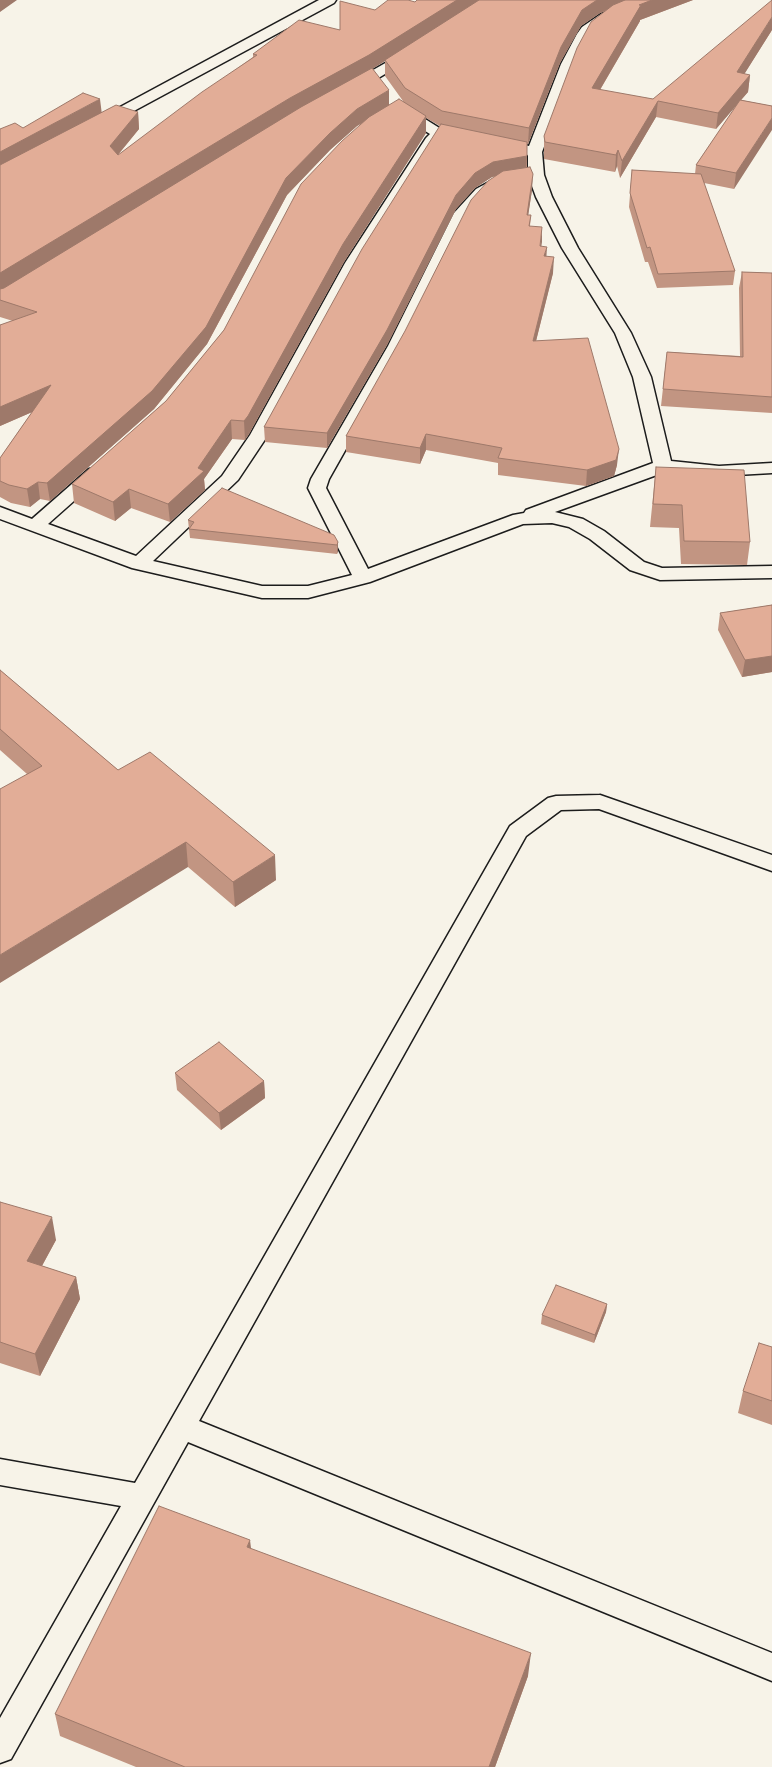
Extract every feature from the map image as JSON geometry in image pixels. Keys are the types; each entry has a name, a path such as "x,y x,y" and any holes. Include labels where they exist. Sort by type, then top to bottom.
{"street":[{"path":"90,128 329,0"},
{"path":"521,178 535,152 545,122 554,105 568,64 582,37 587,30 606,17 644,0"},
{"path":"387,96 421,46"},
{"path":"335,97 387,96 436,132 535,152"},
{"path":"139,564 229,480 260,435 353,263 436,132"},
{"path":"521,178 570,248 623,333 642,377 663,466"},
{"path":"363,578 317,488 320,479 396,346 462,213 481,192 498,182 521,178"},
{"path":"35,526 109,460"},
{"path":"0,513 139,564 262,592 308,592 363,578 663,466 719,471 772,468"},
{"path":"520,519 552,517 576,523 597,535 637,566 660,574 772,572"},
{"path":"0,1748 518,831 556,802 600,802 772,863"},
{"path":"182,1427 772,1667"},
{"path":"0,1472 142,1497"}],"building":[{"path":"388,0 408,0 415,2 417,0 457,0 369,55 290,98 0,273 0,165 116,105 138,112 110,146 118,155 202,92 257,55 253,54 299,20 340,30 340,1 375,10"},
{"path":"479,0 597,0 582,10 561,47 529,128 442,111 405,88 385,60"},
{"path":"625,0 652,0 639,5 641,5 592,88 653,99 772,0 772,17 737,72 750,75 718,113 658,101 622,161 618,150 616,155 545,142 544,136 577,48 591,22 613,5"},
{"path":"372,68 389,90 357,109 330,133 286,178 206,327 152,391 47,483 38,482 27,489 9,485 0,481 0,458 51,385 0,407 0,325 37,312 0,300 0,289 4,288 301,107"},
{"path":"83,93 100,99 0,152 0,129 15,123 23,128"},
{"path":"399,99 426,116 343,244 248,416 244,421 231,420 198,468 204,471 168,504 129,489 113,502 72,484 166,401 224,330 301,184 342,141 369,117"},
{"path":"740,100 772,106 772,118 736,173 696,165"},
{"path":"441,124 527,142 527,156 493,162 475,173 456,195 387,330 327,433 264,427 362,249"},
{"path":"530,167 533,174 527,215 531,215 529,226 542,227 540,246 547,247 544,256 554,257 533,341 588,338 619,449 616,460 587,470 498,458 502,448 426,434 420,448 346,436 405,331 471,200 488,181 503,171"},
{"path":"632,170 701,174 735,271 658,274 650,247 647,248 630,193"},
{"path":"742,272 772,273 772,397 663,389 667,352 743,357"},
{"path":"656,467 744,470 750,542 684,541 682,505 653,504"},
{"path":"222,488 334,535 338,542 337,545 189,529 194,522 188,520"},
{"path":"772,605 772,656 745,660 720,613"},
{"path":"0,670 118,770 150,752 275,855 233,882 186,842 0,955 0,789 42,766 0,729"},
{"path":"219,1042 264,1081 219,1113 175,1073"},
{"path":"0,1202 52,1217 27,1261 76,1277 35,1354 0,1342"},
{"path":"556,1285 607,1304 595,1335 542,1315"},
{"path":"759,1343 772,1347 772,1401 743,1391"},
{"path":"159,1506 250,1540 247,1547 531,1653 489,1767 185,1767 55,1714"}]}
